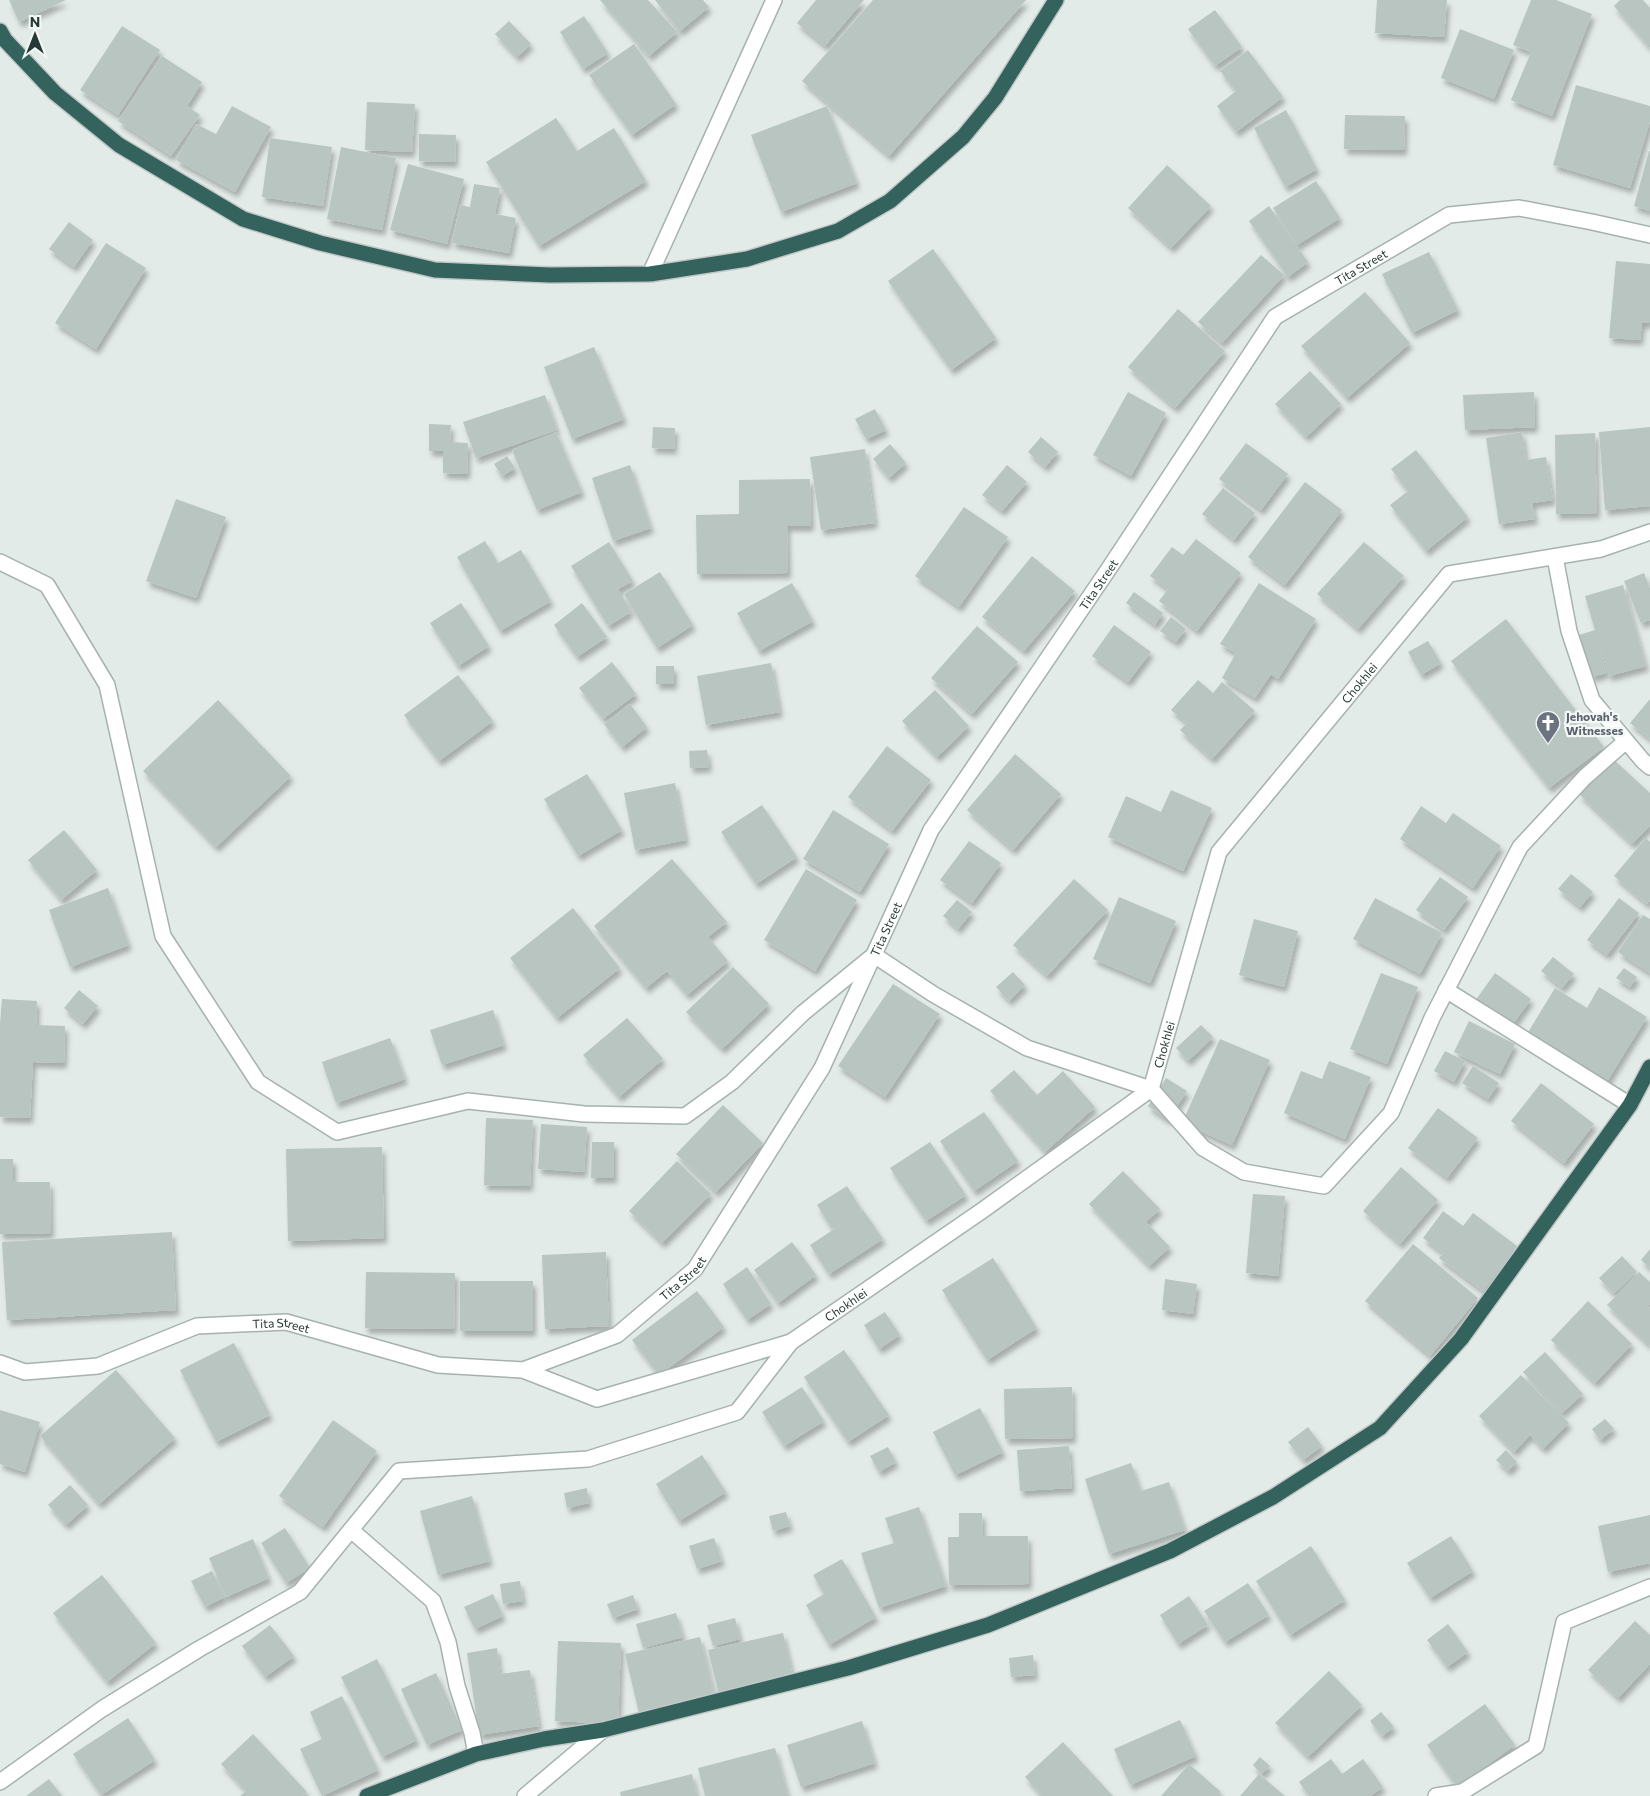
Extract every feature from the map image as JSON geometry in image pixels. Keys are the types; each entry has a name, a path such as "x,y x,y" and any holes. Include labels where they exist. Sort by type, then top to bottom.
{"highway":[{"path":"0,31 5,40 55,93 119,145 243,219 320,243 435,270 550,275 650,274 746,259 838,231 890,201 969,131 995,98 1056,0"},
{"path":"367,1796 476,1754 544,1739 603,1730 848,1668 988,1625 1170,1551 1273,1497 1380,1428 1448,1353 1472,1324 1630,1105 1650,1067"}],"street":[{"path":"650,274 774,0"},
{"name":"Tita Street","path":"0,1363 25,1372 98,1366 197,1326 286,1322 438,1364 523,1370 617,1335 694,1269 822,1068 931,830 1108,570 1275,317 1449,215 1518,208 1650,235"},
{"name":"Chokhlei","path":"523,1370 597,1398 791,1342 983,1210 1151,1089 1219,852 1449,574 1602,549 1650,532"},
{"path":"1555,557 1569,631 1592,700 1650,767"},
{"path":"0,562 47,585 107,685 163,936 258,1082 337,1132 468,1101 584,1114 685,1116 732,1082 803,1013 874,955 934,994 1028,1048 1151,1089 1203,1148 1244,1172 1324,1186 1391,1112 1432,1018 1520,847 1585,777 1626,741"},
{"path":"1446,990 1630,1105"},
{"path":"0,1782 110,1704 199,1649 300,1592 399,1471 588,1459 737,1412 791,1342"},
{"path":"350,1530 433,1601 448,1642 457,1686 472,1733 476,1754"},
{"path":"1436,1796 1462,1792 1536,1746 1564,1622 1650,1587"},
{"path":"525,1796 603,1730"}],"building":[{"path":"9,0 66,0 19,22"},
{"path":"600,0 648,0 677,32 649,56"},
{"path":"655,0 703,0 709,7 680,31"},
{"path":"816,0 864,0 825,46 797,23"},
{"path":"873,0 1026,0 889,156 802,81"},
{"path":"1377,0 1447,0 1444,37 1375,33"},
{"path":"1531,0 1556,0 1592,14 1552,116 1511,100 1531,52 1513,45"},
{"path":"1620,0 1643,0 1650,8 1650,48 1614,6"},
{"path":"1215,10 1242,47 1215,66 1188,29"},
{"path":"584,16 608,53 583,69 560,32"},
{"path":"509,21 531,44 517,57 495,34"},
{"path":"122,26 160,50 118,115 80,90"},
{"path":"1460,29 1514,50 1494,99 1441,78"},
{"path":"634,44 676,104 632,135 589,75"},
{"path":"1248,50 1283,97 1236,132 1217,106 1236,91 1220,71"},
{"path":"162,56 202,82 187,106 200,115 171,156 118,121"},
{"path":"1576,85 1650,106 1650,121 1630,188 1553,165"},
{"path":"367,102 415,104 412,152 365,150"},
{"path":"232,106 271,127 235,192 176,160 196,124 216,134"},
{"path":"827,106 857,183 781,212 751,135"},
{"path":"1286,110 1317,169 1285,187 1254,128"},
{"path":"1345,115 1405,116 1404,150 1344,149"},
{"path":"556,118 577,151 614,128 646,181 539,246 486,162"},
{"path":"419,134 456,135 455,162 419,161"},
{"path":"270,138 332,147 323,206 262,197"},
{"path":"341,147 396,158 382,230 327,219"},
{"path":"1650,151 1650,211 1634,206"},
{"path":"408,164 464,179 447,244 390,230"},
{"path":"1167,165 1211,206 1171,248 1128,208"},
{"path":"1316,181 1340,218 1297,245 1273,208"},
{"path":"474,184 500,188 495,214 516,218 509,253 452,243 460,205 470,207"},
{"path":"1269,206 1308,262 1288,277 1249,221"},
{"path":"69,222 93,240 74,267 49,249"},
{"path":"106,243 146,268 96,349 55,323"},
{"path":"933,249 996,338 951,370 888,281"},
{"path":"1429,252 1458,310 1412,333 1382,274"},
{"path":"1261,255 1284,275 1222,343 1198,322"},
{"path":"1616,261 1650,264 1650,323 1642,323 1640,340 1609,338"},
{"path":"1365,292 1410,343 1347,398 1301,346"},
{"path":"1178,309 1225,351 1175,408 1128,367"},
{"path":"594,347 624,419 572,439 544,367"},
{"path":"1310,371 1341,404 1306,437 1275,404"},
{"path":"1128,392 1166,413 1131,476 1093,455"},
{"path":"1534,392 1535,427 1465,430 1463,395"},
{"path":"545,395 557,430 476,458 463,422"},
{"path":"875,409 886,430 866,439 855,419"},
{"path":"429,424 451,425 450,442 468,443 467,474 443,473 443,451 429,451"},
{"path":"653,427 675,428 674,449 652,448"},
{"path":"1650,427 1650,506 1605,510 1599,432"},
{"path":"556,432 582,492 537,510 512,450"},
{"path":"1522,432 1526,460 1546,457 1553,500 1532,503 1535,519 1499,524 1486,438"},
{"path":"1595,433 1597,513 1556,514 1555,435"},
{"path":"1041,437 1058,452 1045,467 1028,452"},
{"path":"1246,443 1288,474 1261,510 1219,479"},
{"path":"890,444 906,463 889,478 873,459"},
{"path":"865,449 875,523 821,530 810,457"},
{"path":"1416,450 1468,517 1426,551 1390,505 1408,491 1391,469"},
{"path":"507,456 515,468 502,476 494,464"},
{"path":"630,465 651,528 613,541 592,478"},
{"path":"1007,465 1027,482 1002,511 982,495"},
{"path":"810,479 811,526 787,526 788,573 697,574 696,515 739,514 739,480"},
{"path":"1305,482 1342,510 1285,585 1248,557"},
{"path":"1223,488 1255,513 1234,540 1202,514"},
{"path":"176,499 226,517 196,598 146,581"},
{"path":"964,507 1008,537 959,607 915,576"},
{"path":"1196,539 1241,573 1197,631 1159,601 1168,589 1150,576 1172,547 1183,555"},
{"path":"485,541 498,563 521,550 551,601 500,631 457,557"},
{"path":"609,542 633,581 618,589 631,612 608,626 571,566"},
{"path":"1364,542 1404,576 1358,629 1317,594"},
{"path":"1032,556 1075,591 1024,651 982,617"},
{"path":"660,572 693,625 657,648 624,594"},
{"path":"1644,573 1650,589 1650,620 1641,623 1624,581"},
{"path":"792,583 813,621 759,651 737,613"},
{"path":"1259,583 1316,619 1278,679 1271,674 1255,698 1222,678 1236,653 1220,644"},
{"path":"1623,585 1646,666 1609,676 1598,640 1606,673 1591,677 1579,635 1595,630 1585,596"},
{"path":"1134,592 1163,613 1155,625 1126,603"},
{"path":"461,603 489,646 458,666 430,623"},
{"path":"582,603 607,637 577,657 554,625"},
{"path":"1171,617 1186,629 1176,642 1160,631"},
{"path":"1506,619 1604,747 1549,788 1451,661"},
{"path":"1114,625 1151,652 1128,682 1092,656"},
{"path":"977,626 1018,662 972,714 931,678"},
{"path":"1428,641 1441,663 1421,675 1408,652"},
{"path":"612,662 636,694 603,719 579,688"},
{"path":"771,663 780,712 706,725 697,676"},
{"path":"656,666 674,666 674,684 656,684"},
{"path":"458,675 493,721 439,761 404,715"},
{"path":"1198,680 1213,693 1222,682 1255,711 1212,759 1180,730 1187,723 1171,710"},
{"path":"935,690 969,726 937,757 902,721"},
{"path":"1650,699 1650,739 1630,723"},
{"path":"218,700 291,776 216,847 143,771"},
{"path":"630,704 647,727 622,747 604,724"},
{"path":"887,746 931,780 892,831 848,797"},
{"path":"707,750 709,767 690,768 689,751"},
{"path":"1015,754 1061,794 1013,850 967,810"},
{"path":"1613,759 1650,793 1650,826 1632,844 1579,794"},
{"path":"587,774 622,830 578,856 544,799"},
{"path":"675,783 686,840 635,850 624,793"},
{"path":"1171,790 1212,808 1183,871 1108,837 1126,796 1161,812"},
{"path":"762,805 797,857 756,884 721,832"},
{"path":"1421,806 1446,823 1453,813 1501,846 1473,888 1400,839"},
{"path":"833,810 889,844 860,892 803,859"},
{"path":"64,830 97,870 61,900 28,860"},
{"path":"1646,838 1650,842 1650,901 1647,904 1614,876"},
{"path":"969,841 1001,863 972,903 940,880"},
{"path":"672,859 727,922 708,937 728,961 687,995 667,971 646,988 594,926"},
{"path":"806,869 857,900 815,971 764,940"},
{"path":"1571,874 1593,892 1580,907 1558,889"},
{"path":"1440,877 1468,897 1444,930 1416,910"},
{"path":"1074,879 1108,910 1047,976 1013,945"},
{"path":"108,888 129,945 70,967 49,910"},
{"path":"1119,897 1176,921 1150,983 1093,959"},
{"path":"1375,898 1442,933 1420,974 1353,939"},
{"path":"1619,898 1639,913 1607,955 1587,940"},
{"path":"957,900 972,912 958,929 943,916"},
{"path":"573,908 620,968 557,1018 510,958"},
{"path":"1643,915 1650,919 1650,973 1618,952"},
{"path":"1254,919 1298,931 1284,987 1239,975"},
{"path":"1553,957 1574,974 1562,988 1541,971"},
{"path":"733,967 769,1004 722,1049 686,1012"},
{"path":"1624,968 1637,977 1630,987 1616,978"},
{"path":"1013,972 1025,985 1009,1001 996,987"},
{"path":"1381,973 1418,987 1387,1064 1350,1049"},
{"path":"1495,973 1531,999 1511,1027 1475,1001"},
{"path":"893,984 940,1014 885,1097 838,1066"},
{"path":"1599,987 1647,1017 1606,1083 1527,1034 1555,988 1587,1008"},
{"path":"79,990 98,1006 83,1024 64,1008"},
{"path":"2,999 37,1001 36,1025 65,1026 64,1063 33,1062 30,1118 0,1117 0,1024"},
{"path":"493,1010 504,1045 442,1065 430,1030"},
{"path":"627,1018 663,1059 619,1097 583,1055"},
{"path":"1469,1021 1515,1044 1500,1074 1454,1052"},
{"path":"1201,1025 1213,1037 1188,1061 1176,1048"},
{"path":"390,1038 405,1079 336,1103 322,1062"},
{"path":"1220,1039 1270,1060 1232,1145 1182,1123"},
{"path":"1445,1051 1465,1061 1454,1082 1434,1071"},
{"path":"1329,1061 1371,1077 1345,1139 1284,1113 1301,1071 1322,1079"},
{"path":"1473,1066 1499,1083 1488,1099 1462,1083"},
{"path":"1014,1070 1037,1095 1063,1071 1095,1107 1045,1152 990,1091"},
{"path":"1166,1078 1187,1091 1168,1120 1148,1106"},
{"path":"1541,1083 1594,1124 1564,1163 1511,1121"},
{"path":"723,1105 763,1143 716,1192 676,1154"},
{"path":"1438,1108 1478,1138 1447,1178 1408,1148"},
{"path":"984,1112 1018,1161 974,1191 940,1141"},
{"path":"486,1118 533,1120 530,1186 484,1185"},
{"path":"541,1124 587,1127 584,1172 538,1169"},
{"path":"592,1142 614,1142 614,1178 591,1178"},
{"path":"930,1142 966,1195 926,1221 890,1168"},
{"path":"382,1147 384,1238 288,1241 286,1149"},
{"path":"0,1159 13,1159 13,1182 50,1182 51,1233 0,1234"},
{"path":"677,1161 711,1194 662,1243 629,1211"},
{"path":"1401,1167 1438,1200 1400,1244 1363,1211"},
{"path":"1123,1171 1160,1209 1146,1222 1170,1247 1149,1266 1089,1204"},
{"path":"847,1186 862,1210 832,1229 817,1205"},
{"path":"1253,1194 1285,1196 1278,1276 1246,1273"},
{"path":"863,1210 883,1239 829,1274 810,1245"},
{"path":"1443,1211 1463,1226 1473,1213 1517,1246 1483,1291 1439,1258 1443,1253 1423,1238"},
{"path":"172,1232 176,1310 7,1320 2,1242"},
{"path":"792,1242 816,1275 778,1303 754,1270"},
{"path":"1413,1244 1478,1298 1430,1356 1365,1301"},
{"path":"1650,1249 1650,1268 1641,1260"},
{"path":"606,1252 609,1326 545,1329 542,1255"},
{"path":"1622,1256 1637,1272 1614,1294 1599,1278"},
{"path":"993,1258 1037,1328 987,1360 942,1290"},
{"path":"747,1267 771,1304 747,1320 723,1284"},
{"path":"366,1272 455,1273 454,1329 365,1328"},
{"path":"1639,1272 1650,1282 1650,1303 1648,1306 1650,1308 1650,1346 1607,1305"},
{"path":"1165,1279 1197,1284 1193,1314 1162,1310"},
{"path":"460,1281 533,1281 533,1331 460,1331"},
{"path":"697,1291 724,1327 659,1375 632,1340"},
{"path":"1588,1301 1632,1344 1595,1383 1551,1340"},
{"path":"885,1312 900,1335 879,1349 864,1325"},
{"path":"234,1343 270,1415 216,1442 180,1370"},
{"path":"844,1350 889,1415 848,1442 804,1377"},
{"path":"1545,1352 1583,1394 1562,1413 1523,1372"},
{"path":"116,1370 175,1438 99,1504 40,1436"},
{"path":"1521,1375 1569,1423 1543,1449 1530,1435 1514,1452 1479,1416"},
{"path":"802,1387 824,1421 784,1446 762,1412"},
{"path":"1072,1387 1073,1438 1005,1439 1004,1389"},
{"path":"980,1408 1003,1452 955,1475 933,1432"},
{"path":"0,1410 40,1422 25,1472 0,1464"},
{"path":"1605,1419 1614,1429 1600,1440 1592,1429"},
{"path":"333,1420 377,1451 323,1527 279,1496"},
{"path":"1308,1427 1322,1446 1303,1460 1288,1442"},
{"path":"1069,1446 1072,1488 1020,1491 1017,1450"},
{"path":"888,1447 896,1462 879,1472 870,1456"},
{"path":"1506,1450 1517,1462 1508,1471 1496,1460"},
{"path":"702,1455 726,1492 679,1521 656,1484"},
{"path":"1131,1463 1141,1491 1169,1482 1185,1530 1109,1554 1085,1479"},
{"path":"70,1485 88,1505 66,1525 48,1505"},
{"path":"587,1488 589,1503 567,1508 564,1493"},
{"path":"472,1496 490,1561 438,1575 420,1511"},
{"path":"919,1507 946,1586 879,1608 861,1553 894,1543 885,1518"},
{"path":"786,1512 790,1526 773,1531 769,1516"},
{"path":"959,1513 982,1513 983,1536 1028,1536 1029,1584 949,1585 948,1537 959,1537"},
{"path":"1650,1515 1650,1563 1608,1572 1598,1526"},
{"path":"285,1528 310,1568 286,1583 261,1543"},
{"path":"1451,1536 1473,1571 1430,1598 1407,1563"},
{"path":"714,1538 722,1561 697,1569 689,1546"},
{"path":"253,1539 269,1578 226,1597 209,1558"},
{"path":"1311,1546 1345,1600 1290,1635 1256,1581"},
{"path":"842,1559 876,1617 829,1645 806,1605 824,1594 813,1575"},
{"path":"212,1571 225,1597 205,1607 191,1581"},
{"path":"102,1575 156,1643 107,1682 53,1613"},
{"path":"520,1581 523,1601 503,1604 500,1584"},
{"path":"1248,1583 1269,1615 1225,1642 1204,1611"},
{"path":"493,1594 503,1616 475,1629 464,1607"},
{"path":"633,1595 638,1609 613,1618 607,1604"},
{"path":"1189,1596 1208,1625 1178,1644 1160,1615"},
{"path":"676,1613 683,1637 643,1648 636,1624"},
{"path":"735,1618 740,1639 713,1646 707,1625"},
{"path":"1635,1621 1650,1635 1650,1664 1618,1698 1588,1670"},
{"path":"1448,1624 1468,1652 1447,1667 1427,1640"},
{"path":"270,1625 294,1656 265,1677 242,1646"},
{"path":"783,1633 793,1677 719,1694 708,1650"},
{"path":"700,1637 714,1695 639,1713 625,1654"},
{"path":"558,1641 621,1643 618,1724 555,1721"},
{"path":"497,1648 500,1674 530,1670 539,1726 479,1735 467,1653"},
{"path":"1033,1655 1035,1675 1011,1677 1009,1658"},
{"path":"377,1659 417,1740 382,1757 341,1677"},
{"path":"1329,1671 1362,1705 1308,1757 1275,1723"},
{"path":"436,1673 462,1730 427,1745 401,1689"},
{"path":"342,1696 378,1770 322,1796 300,1749 322,1739 310,1712"},
{"path":"1485,1704 1515,1745 1457,1787 1427,1745"},
{"path":"1381,1712 1394,1727 1382,1736 1370,1721"},
{"path":"128,1718 155,1760 101,1795 73,1754"},
{"path":"1180,1720 1196,1756 1130,1785 1114,1749"},
{"path":"862,1721 875,1763 801,1787 787,1745"},
{"path":"253,1734 307,1792 303,1796 240,1796 246,1791 221,1764"},
{"path":"1063,1742 1113,1796 1042,1796 1025,1777"},
{"path":"775,1748 788,1796 705,1796 698,1768"},
{"path":"1260,1757 1270,1766 1261,1774 1253,1765"},
{"path":"1331,1759 1342,1774 1363,1759 1383,1787 1370,1796 1309,1796 1299,1782"},
{"path":"1189,1764 1221,1792 1217,1796 1161,1796"},
{"path":"692,1774 697,1796 621,1796 620,1792"},
{"path":"1259,1774 1285,1796 1240,1796"},
{"path":"49,1779 62,1796 26,1796"}],"place":[{"name":"Jehovah's Witnesses","path":"1548,744"}]}
